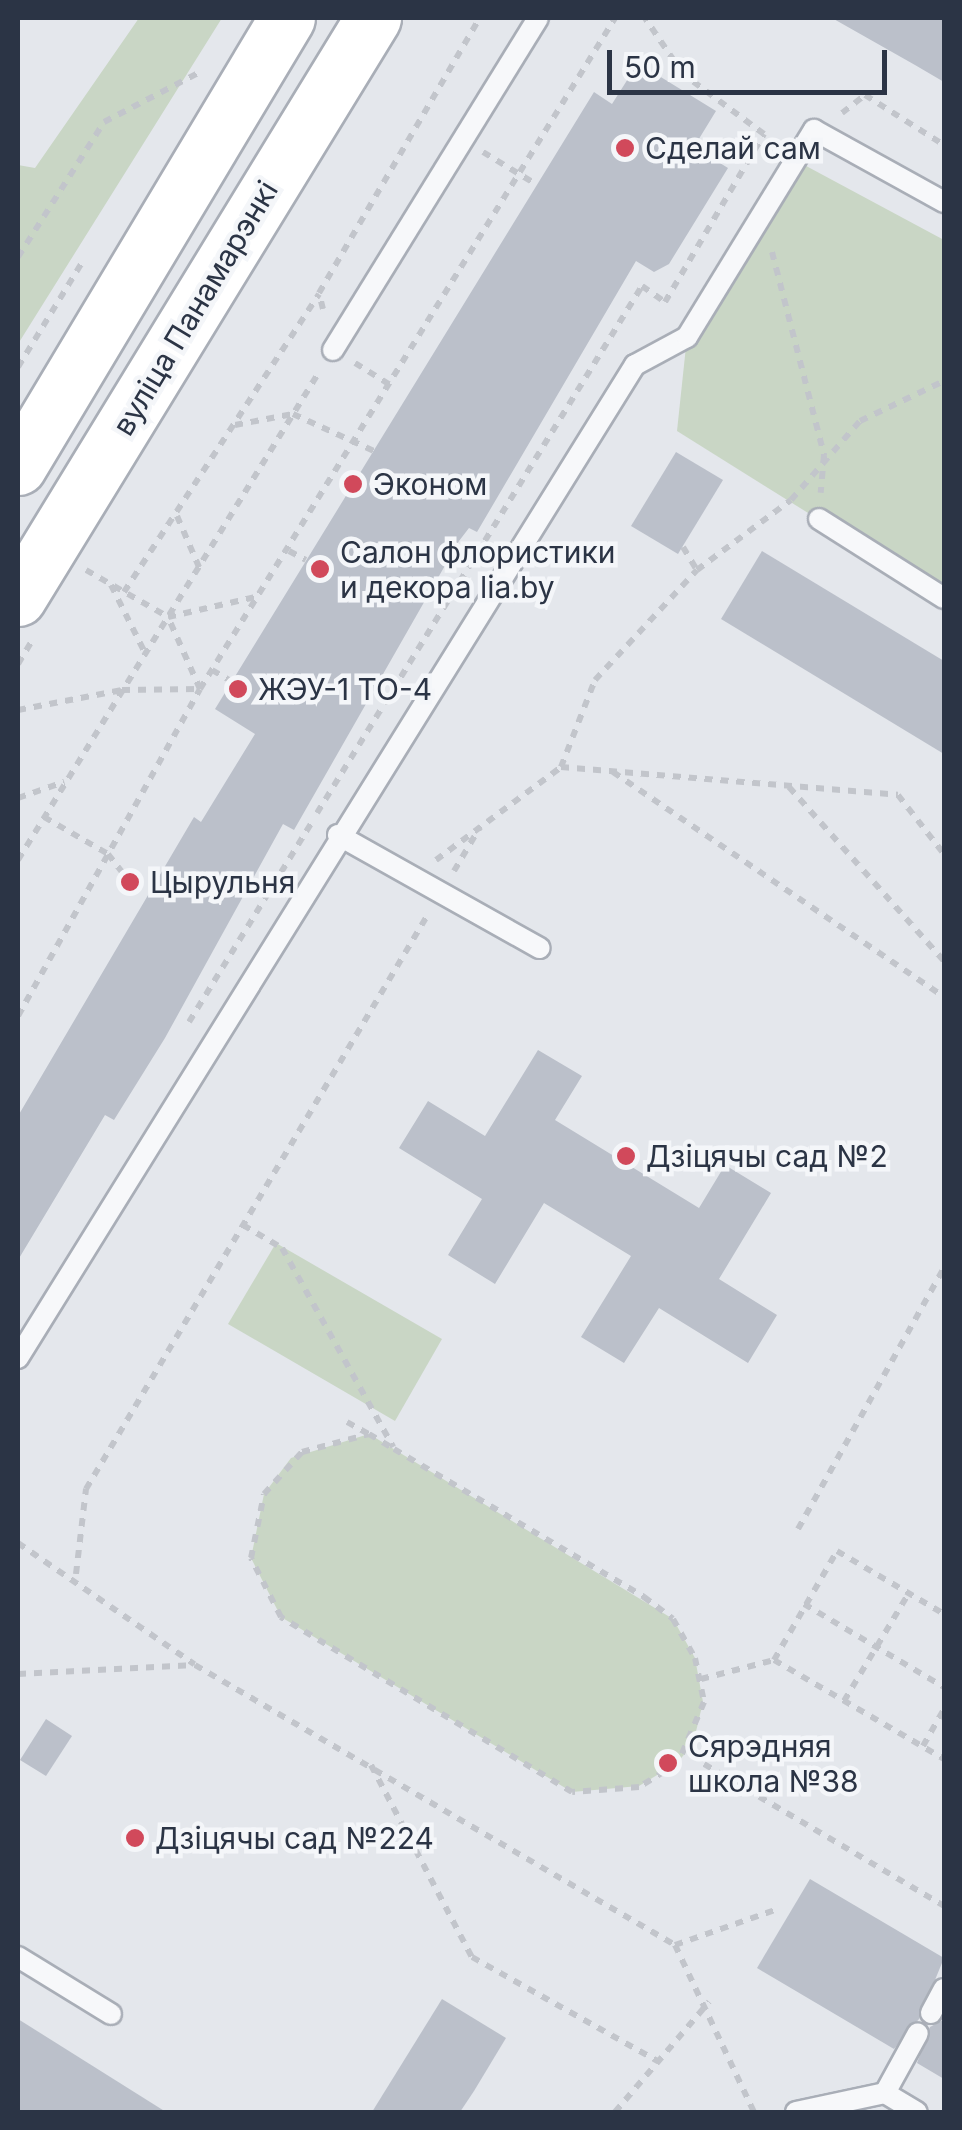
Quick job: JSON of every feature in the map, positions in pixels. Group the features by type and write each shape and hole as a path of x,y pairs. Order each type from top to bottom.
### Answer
{"main road":[{"path":"18,467 287,18"},
{"name":"вуліца Панамарэнкі","path":"18,598 373,18"}],"lane":[{"path":"333,350 538,18"},
{"path":"18,1358 27,1322 635,366 688,337 814,130 944,202"},
{"path":"819,519 944,598"},
{"path":"338,836 539,948"},
{"path":"18,1956 111,2014"},
{"path":"930,2013 944,1989"},
{"path":"885,2094 918,2033"},
{"path":"796,2112 885,2094 917,2112"}],"path":[{"path":"124,592 320,292 480,18"},
{"path":"18,1016 200,689 357,444 516,172 615,18"},
{"path":"184,1029 642,286 665,302 764,134 684,74 645,18"},
{"path":"18,257 104,122 201,72"},
{"path":"465,141 534,183"},
{"path":"746,165 824,455 819,519"},
{"path":"18,860 333,350 320,292"},
{"path":"333,350 392,386"},
{"path":"412,877 561,767 595,680 697,570 791,500 824,455 860,421 944,381"},
{"path":"234,425 293,414 374,450"},
{"path":"176,514 199,567"},
{"path":"683,547 697,570"},
{"path":"289,551 306,560"},
{"path":"78,566 168,617 200,689"},
{"path":"111,584 146,653"},
{"path":"168,617 261,596"},
{"path":"212,670 232,681"},
{"path":"18,710 122,690 200,689"},
{"path":"561,767 898,795 944,854"},
{"path":"612,771 944,997"},
{"path":"18,798 66,782"},
{"path":"788,786 944,961"},
{"path":"44,817 108,854 125,876"},
{"path":"76,1574 86,1489 480,827"},
{"path":"242,1225 282,1248 394,1449"},
{"path":"798,1529 944,1268"},
{"path":"347,1422 369,1434 662,1609 686,1638 701,1679 699,1724 678,1763 639,1787 572,1792 280,1617 251,1558 264,1494 302,1452 369,1434"},
{"path":"18,1542 76,1574 196,1665 675,1944 709,2002 754,2112"},
{"path":"774,1660 836,1551 944,1614"},
{"path":"844,1701 909,1593"},
{"path":"804,1604 944,1688"},
{"path":"701,1679 774,1660 944,1759"},
{"path":"18,1674 196,1665"},
{"path":"923,1746 944,1709"},
{"path":"370,1764 472,1958 658,2062"},
{"path":"704,1764 944,1906"},
{"path":"675,1944 775,1910"},
{"path":"615,2112 709,2002"}],"green space":[{"path":"139,18 222,18 18,344 18,165 35,168"},
{"path":"795,160 944,240 944,598 677,431 687,337"},
{"path":"276,1243 442,1339 395,1421 228,1324"},
{"path":"369,1434 673,1619 695,1658 703,1702 693,1744 677,1763 639,1786 572,1792 281,1617 251,1558 264,1494 291,1458"}],"building":[{"path":"832,18 944,18 944,82 915,65"},
{"path":"638,63 716,111 694,147 728,168 669,264 654,272 636,261 477,532 469,528 459,541 294,830 283,824 165,1038 114,1120 105,1115 18,1260 18,1116 194,817 201,822 255,734 215,709 594,92 612,104"},
{"path":"676,452 723,480 678,554 631,526"},
{"path":"762,551 944,661 944,754 721,619"},
{"path":"538,1050 582,1076 555,1120 699,1208 725,1165 771,1193 719,1279 777,1315 748,1363 659,1308 624,1363 581,1337 631,1256 544,1203 495,1284 448,1255 482,1199 399,1148 428,1101 485,1136"},
{"path":"46,1719 72,1736 46,1776 20,1760"},
{"path":"810,1879 944,1958 919,2019 894,2049 757,1968"},
{"path":"442,1999 506,2038 474,2091 460,2112 372,2112"},
{"path":"18,2019 166,2112 18,2112"},
{"path":"943,2020 944,2079 917,2063 930,2027"}],"place":[{"name":"Сделай сам","path":"625,148"},
{"name":"Эконом","path":"353,484"},
{"name":"Салон флористики и декора lia.by","path":"320,569"},
{"name":"ЖЭУ-1 ТО-4","path":"238,689"},
{"name":"Цырульня","path":"130,882"},
{"name":"Дзіцячы сад №2","path":"626,1156"},
{"name":"Сярэдняя школа №38","path":"668,1763"},
{"name":"Дзіцячы сад №224","path":"135,1838"}]}
